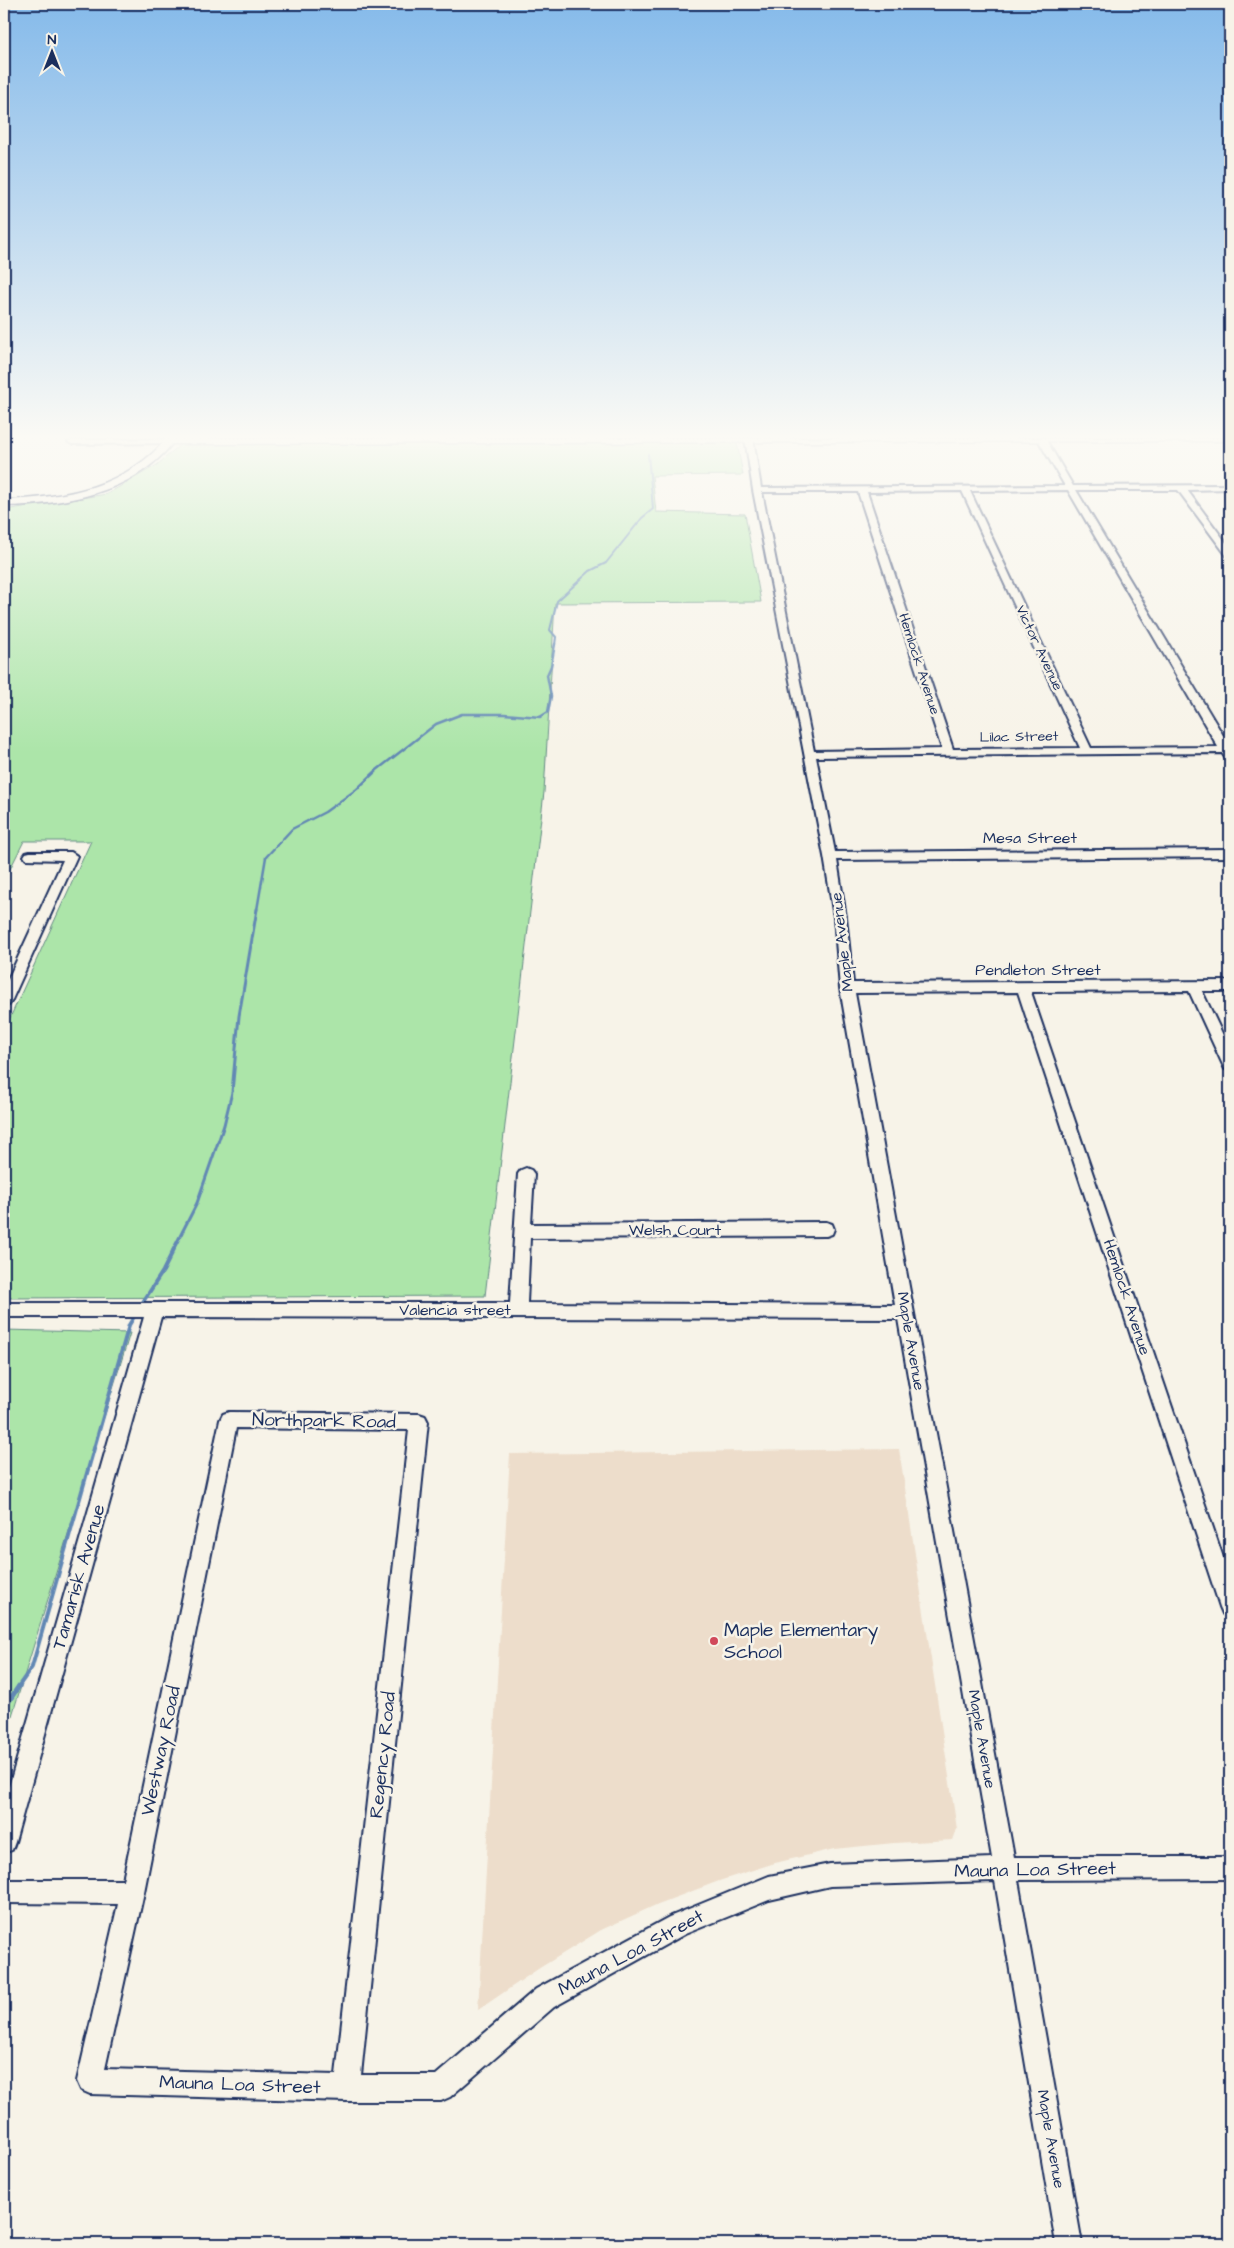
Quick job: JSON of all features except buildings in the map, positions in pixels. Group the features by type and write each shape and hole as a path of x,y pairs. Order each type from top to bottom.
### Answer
{"street":[{"name":"Maple Avenue","path":"767,543 830,856 840,917 847,988 1005,1869 1069,2244"},
{"name":"Hemlock Avenue","path":"879,543 948,753"},
{"name":"Victor Avenue","path":"990,543 1086,752"},
{"path":"1102,543 1229,752"},
{"path":"1222,543 1230,554"},
{"name":"Lilac Street","path":"809,754 1229,752"},
{"name":"Mesa Street","path":"830,856 1230,853"},
{"path":"4,1002 71,856 30,856"},
{"path":"1193,986 1230,1065"},
{"name":"Pendleton Street","path":"847,988 1230,986"},
{"name":"Hemlock Avenue","path":"1023,987 1230,1608"},
{"path":"518,1310 526,1174"},
{"name":"Welsh Court","path":"523,1231 826,1228"},
{"name":"Valencia street","path":"4,1310 906,1312"},
{"name":"Tamarisk Avenue","path":"4,1842 154,1311"},
{"name":"Northpark Road","path":"229,1420 419,1422"},
{"name":"Westway Road","path":"90,2081 132,1892 229,1420"},
{"name":"Regency Road","path":"347,2088 419,1422"},
{"name":"Mauna Loa Street","path":"90,2081 347,2088 441,2088 545,1998 677,1925 769,1888 830,1874 1005,1869 1230,1868"},
{"path":"4,1892 132,1892"}],"shaded area":[{"name":"Maple Elementary School","path":"899,1449 957,1829 953,1840 834,1849 775,1863 719,1881 658,1904 601,1930 538,1969 478,2010 510,1454"}],"green space":[{"path":"4,543 750,543 761,602 555,603 544,792 485,1296 4,1298 4,1031 91,841 24,841 4,881"},
{"path":"4,1330 130,1333 11,1719 4,1719"}],"waterway":[{"path":"555,645 556,637 550,630 557,601 590,571 606,563 622,543"},
{"path":"257,910 266,857 292,829 325,812 357,789 377,770 436,724 462,714 504,714 540,717 548,712 551,696 547,675 551,666 555,644"},
{"path":"173,1250 197,1203 224,1125 232,1092 239,1016 257,909"},
{"path":"141,1305 163,1271 174,1249"},
{"path":"18,1687 32,1667 129,1325 135,1315"},
{"path":"4,1708 19,1686"}],"place":[{"name":"Maple Elementary School","path":"714,1641"}]}
